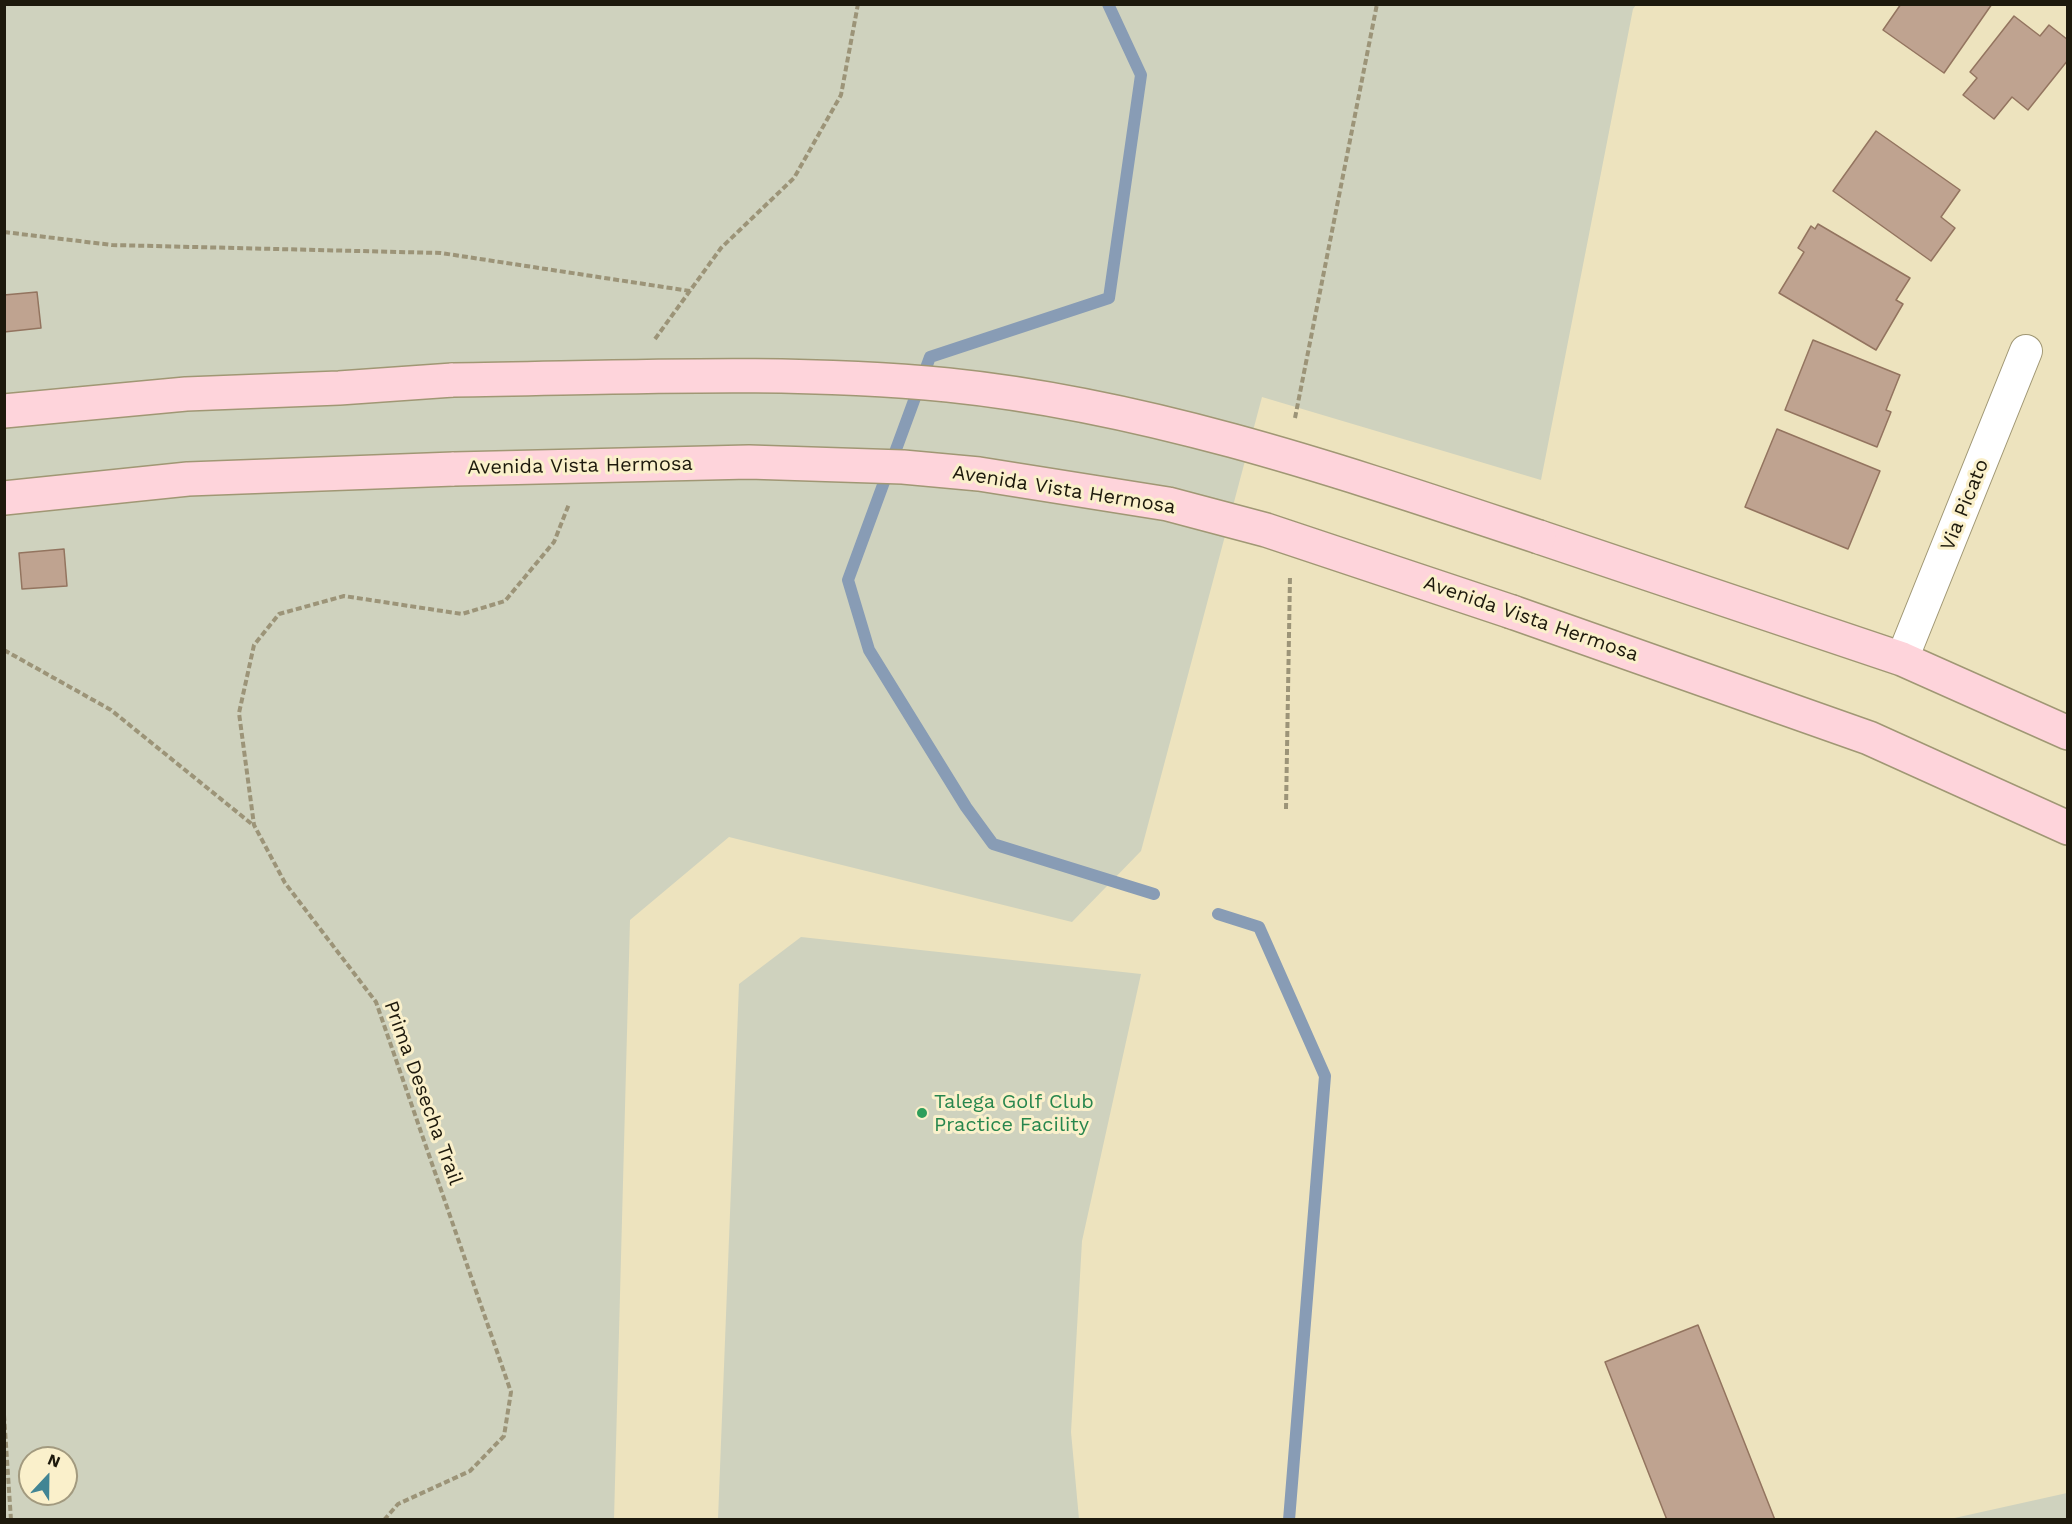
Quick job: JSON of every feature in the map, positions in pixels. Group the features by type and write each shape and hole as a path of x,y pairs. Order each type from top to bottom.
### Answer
{"main road":[{"path":"4,411 186,394 339,388 453,380 783,375 863,378 962,387 1117,412 1223,436 1343,472 1902,659 2067,733"},
{"name":"Avenida Vista Hermosa","path":"4,498 188,479 454,469 749,462 903,468 990,476 1168,504 1266,530 1512,612 1869,738 2067,828"}],"street":[{"name":"Via Picato","path":"1902,659 2026,351"}],"path":[{"path":"649,346 721,248 794,178 841,95 858,4"},
{"path":"1294,421 1377,4"},
{"path":"4,232 112,245 441,253 690,291"},
{"name":"Prima Desecha Trail","path":"384,1520 398,1504 470,1471 477,1464 504,1436 511,1392 376,1002 285,883 254,825 238,713 254,645 279,615 344,596 462,614 504,601 554,542 571,500"},
{"path":"1286,809 1290,574"},
{"path":"4,650 111,710 254,825"},
{"path":"4,1414 11,1520"}],"green space":[{"path":"4,5 1636,5 1633,9 1541,480 1262,397 1141,851 1072,922 729,837 630,920 614,1519 5,1519"},
{"name":"Talega Golf Club Practice Facility","path":"801,937 1141,974 1082,1241 1071,1432 1079,1519 718,1519 739,984"},
{"path":"2067,1493 2067,1519 1950,1519"}],"building":[{"path":"1901,4 1992,4 1944,73 1883,30"},
{"path":"2014,16 2040,36 2049,25 2068,40 2068,60 2028,110 2012,97 1994,119 1963,95 1977,78 1970,72"},
{"path":"1876,131 1960,190 1941,217 1955,228 1931,261 1833,191"},
{"path":"1818,224 1910,278 1896,300 1903,304 1876,350 1779,293 1804,252 1798,248 1811,226 1815,229"},
{"path":"37,292 41,328 4,332 4,295"},
{"path":"1813,340 1900,375 1886,410 1891,412 1877,447 1785,410"},
{"path":"1777,429 1880,471 1848,549 1745,507"},
{"path":"64,549 67,586 22,589 19,553"},
{"path":"1698,1325 1775,1520 1667,1520 1605,1362"}],"waterway":[{"path":"1108,4 1141,75 1109,298 930,357 848,580 869,650 966,807 993,844 1154,894"},
{"path":"1218,914 1259,927 1325,1076 1289,1520"}],"place":[{"name":"Talega Golf Club Practice Facility","path":"922,1113"}]}
